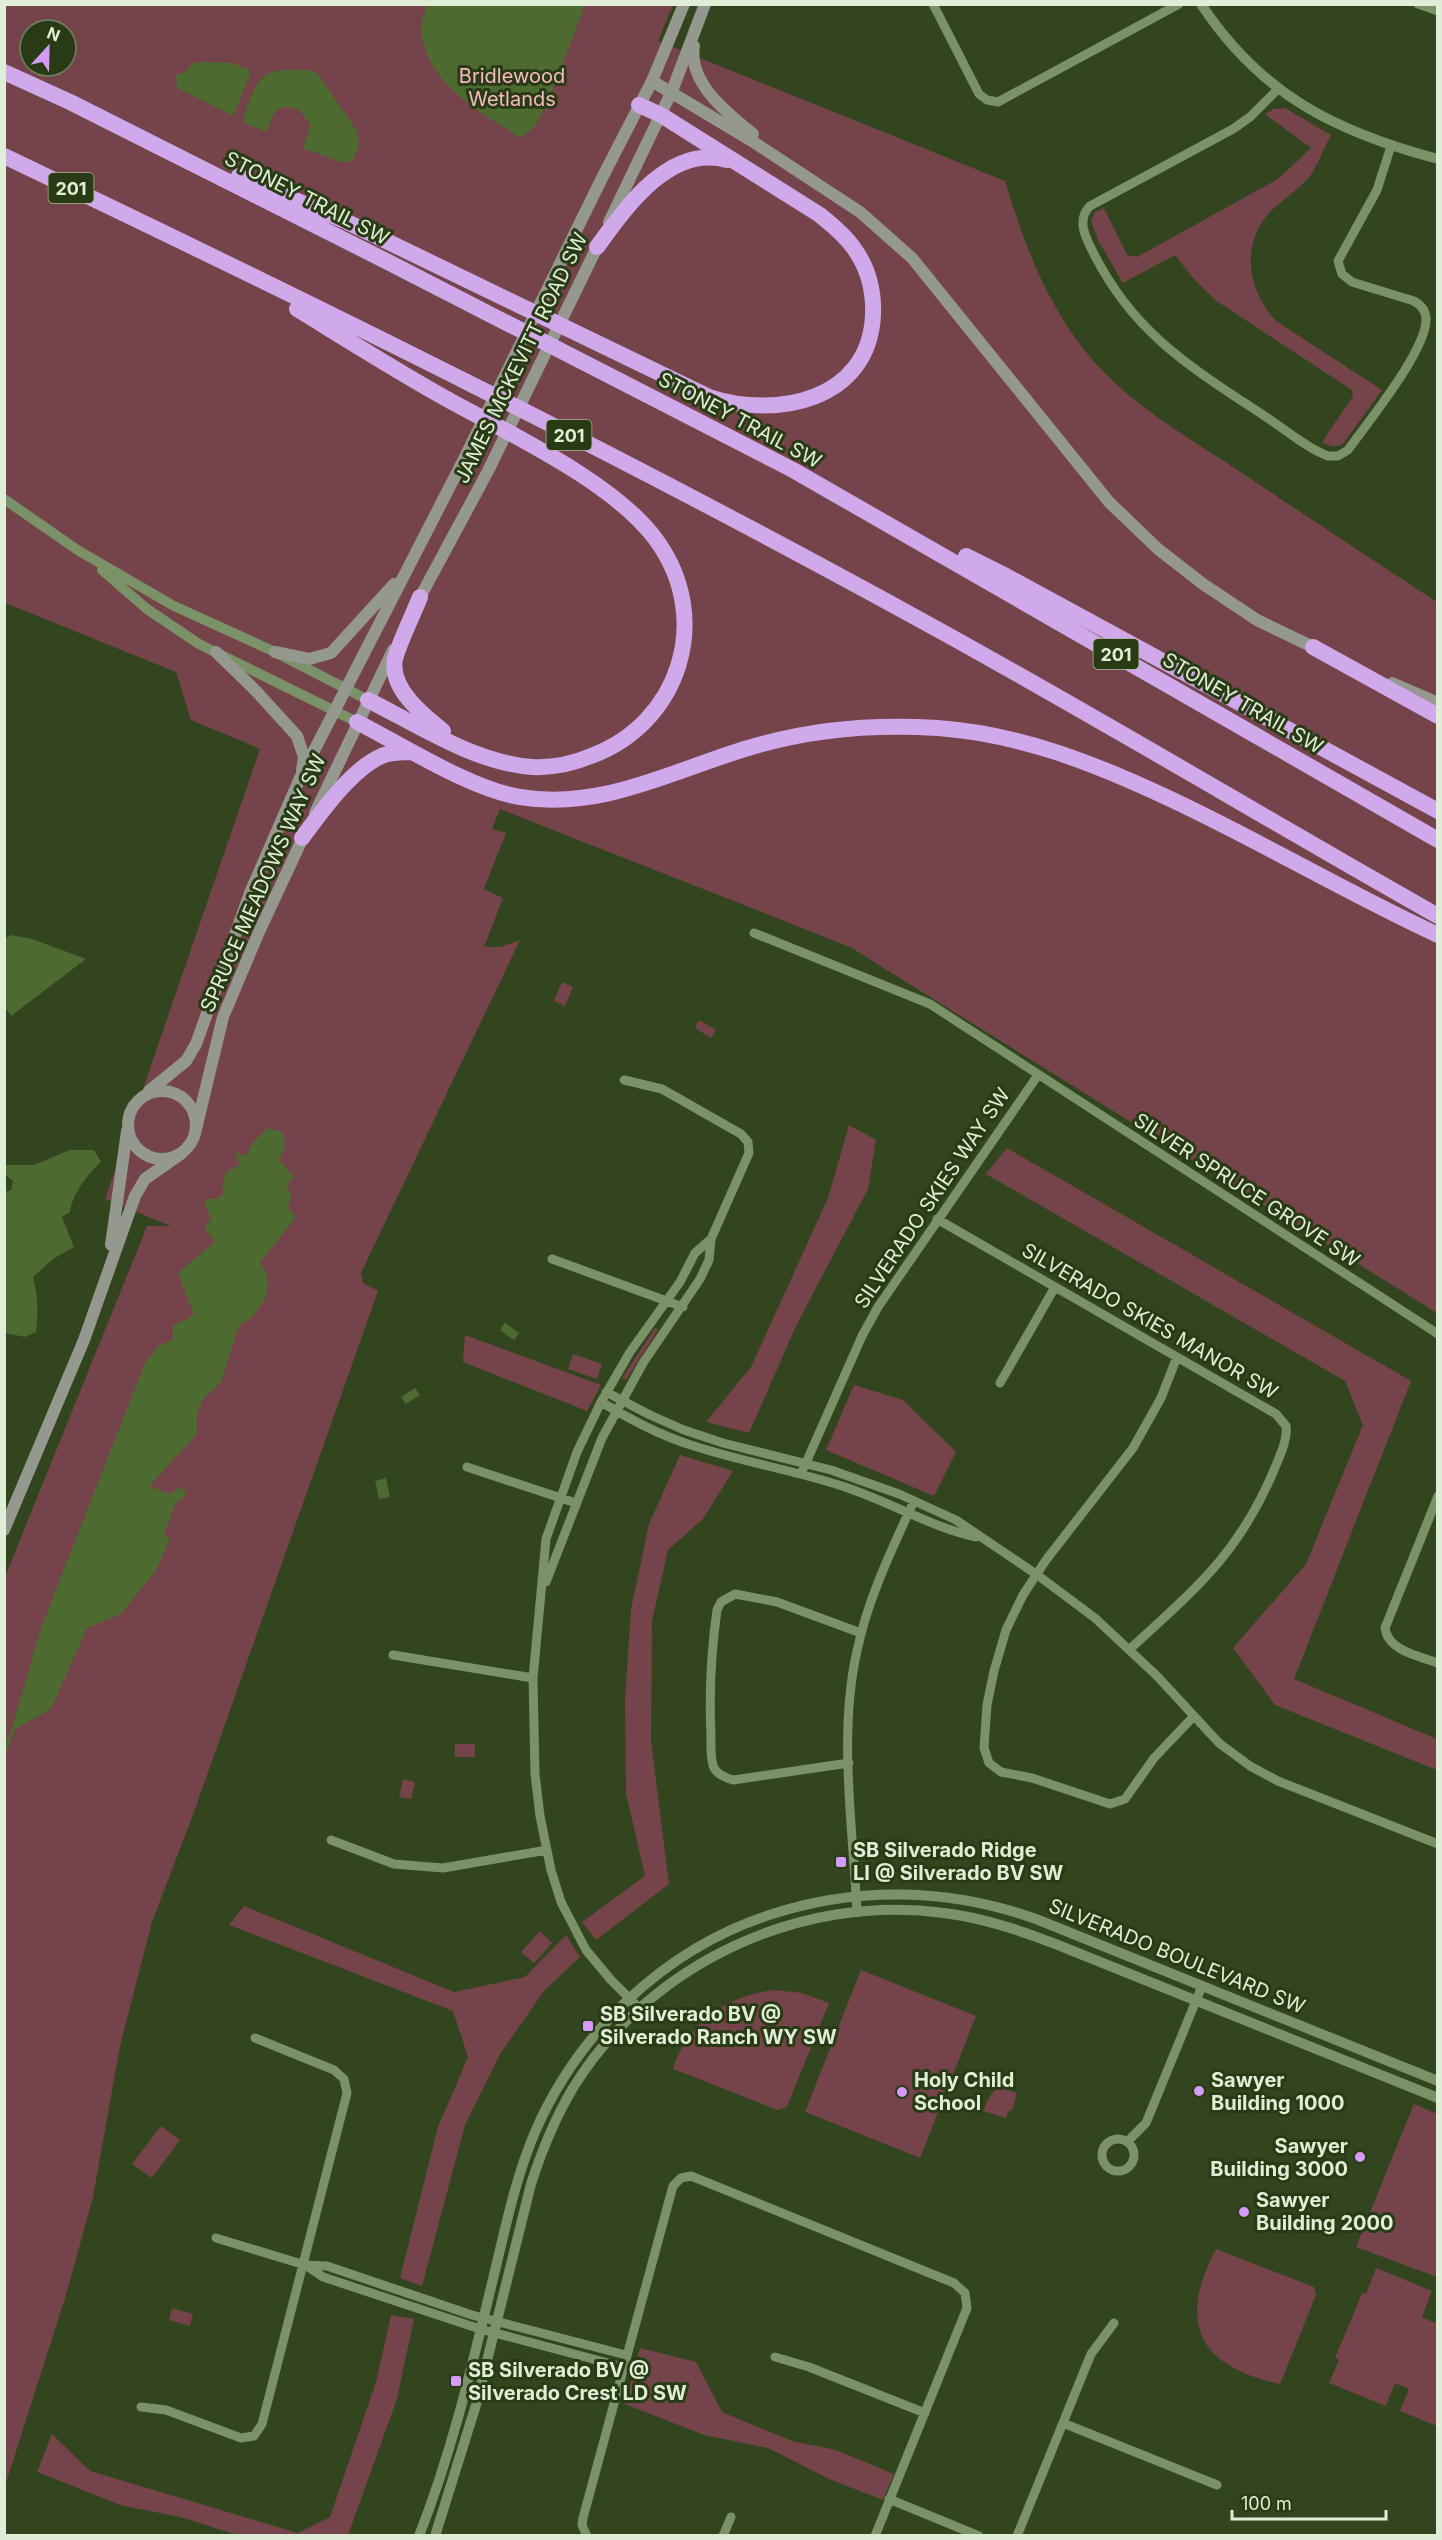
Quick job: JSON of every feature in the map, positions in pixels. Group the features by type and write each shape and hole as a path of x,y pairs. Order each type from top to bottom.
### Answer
{"highway":[{"name":"STONEY TRAIL SW","path":"4,72 70,102 411,274 793,470 1437,840"},
{"path":"70,102 347,222 695,391 739,405 783,406 796,404 834,388 856,365 866,348 873,325 871,286 864,265 853,247 839,231 813,211 661,115 639,105"},
{"name":"201","path":"4,156 196,247 662,483 827,570 938,630 1437,916"},
{"path":"597,247 622,213 662,175 697,158 716,157 735,162"},
{"path":"196,247 387,365 581,476 641,522 668,558 683,597 685,636 682,655 661,701 635,733 598,754 574,763 554,766 509,764 489,759 368,700"},
{"path":"793,470 1006,576 1437,811"},
{"path":"420,597 395,658 395,674 405,693 418,708 465,748"},
{"path":"1312,647 1437,716"},
{"path":"357,722 486,787 517,797 549,800 583,799 617,792 651,783 754,746 826,732 866,728 929,728 1002,737 1077,757 1112,771 1222,823 1437,935"},
{"path":"303,838 326,807 369,764 392,752 413,752"}],"main road":[{"name":"JAMES MCKEVITT ROAD SW","path":"336,711 652,81 684,4"},
{"name":"JAMES MCKEVITT ROAD SW","path":"357,722 420,597 488,471 661,115 705,4"},
{"path":"697,26 693,60 698,76 708,91 737,121 817,176 834,193"},
{"path":"652,81 672,91 834,193 860,212 912,258 1102,493 1158,549 1203,584 1257,620 1437,703"},
{"path":"275,652 309,659 331,653 382,599 410,564"},
{"path":"216,652 297,736 304,757 300,778"},
{"name":"SPRUCE MEADOWS WAY SW","path":"150,1092 186,1060 196,1044 250,893 300,778 336,711"},
{"name":"SPRUCE MEADOWS WAY SW","path":"195,1133 223,1017 258,934 357,722"},
{"path":"4,1530 84,1340 107,1276 135,1196 145,1179 191,1144 196,1121 193,1110 186,1100 176,1094 150,1092 136,1102 128,1122 124,1165 107,1276"},
{"path":"128,1122 133,1143 149,1157 172,1158 182,1152"}],"street":[{"path":"933,4 978,94 992,102 1010,97 1179,4"},
{"path":"1201,4 1241,56 1278,89 1321,117 1358,135 1437,159"},
{"path":"1418,4 1437,11"},
{"path":"1278,89 1250,117 1233,129 1090,206 1082,224 1090,247 1112,287 1141,324 1161,344 1184,363 1328,456 1338,456 1348,450 1406,368 1426,325 1425,312 1414,301 1347,280 1339,268 1341,253 1377,190 1391,146"},
{"path":"4,500 79,551 174,606 275,652 368,700"},
{"path":"79,551 147,609 199,644 357,722"},
{"name":"SILVER SPRUCE GROVE SW","path":"754,933 930,1004 1437,1334"},
{"name":"SILVERADO SKIES WAY SW","path":"801,1474 858,1346 878,1307 1038,1075"},
{"path":"542,1593 602,1438 643,1363 683,1307 708,1260 711,1239 747,1159 749,1149 748,1142 741,1134 668,1092 624,1080"},
{"name":"SILVERADO SKIES MANOR SW","path":"937,1219 1276,1414 1284,1422 1287,1434 1264,1494 1233,1545 1190,1594 1130,1649"},
{"path":"639,2008 600,1968 577,1936 561,1902 547,1850 535,1774 533,1678 546,1539 577,1452 606,1392 630,1352 666,1302 695,1253 711,1239"},
{"path":"552,1259 683,1307"},
{"path":"1000,1383 1055,1287"},
{"path":"1177,1357 1161,1398 1137,1441 1036,1574 1006,1630 994,1671 985,1723 984,1748 989,1763 1001,1772 1032,1778 1103,1803 1119,1803 1128,1795 1154,1758 1194,1716"},
{"path":"606,1392 650,1415 705,1438 807,1463 860,1479 956,1520 1036,1574 1095,1618 1130,1649 1219,1743 1263,1773 1437,1844"},
{"path":"601,1402 646,1427 690,1445 849,1488 949,1531 982,1538"},
{"path":"467,1467 576,1503"},
{"path":"1437,1496 1385,1628 1387,1638 1395,1646 1437,1663"},
{"path":"857,1912 849,1763 849,1698 861,1633 878,1583 914,1501"},
{"path":"849,1763 734,1780 720,1775 713,1766 709,1697 711,1665 717,1610 721,1602 735,1594 785,1605 861,1633"},
{"path":"393,1655 533,1678"},
{"path":"331,1840 394,1864 443,1868 547,1850"},
{"name":"SILVERADO BOULEVARD SW","path":"419,2535 455,2429 517,2181 542,2117 555,2092 585,2048 630,1999 664,1969 728,1931 790,1908 856,1895 917,1894 997,1906 1036,1919 1437,2080"},
{"name":"SILVERADO BOULEVARD SW","path":"435,2535 467,2436 531,2184 550,2133 574,2087 591,2062 639,2008 671,1982 700,1964 756,1936 795,1923 857,1912 922,1910 996,1923 1437,2098"},
{"path":"1127,2142 1146,2123 1202,1986"},
{"name":"SILVERADO BOULEVARD SW","path":"1310,2047 1316,2032"},
{"path":"141,2407 166,2410 241,2438 250,2438 258,2433 262,2424 280,2362 347,2093 340,2074 334,2070 255,2038"},
{"path":"587,2535 582,2525 583,2518 674,2186 681,2178 691,2176 960,2287 967,2298 967,2308 875,2535"},
{"path":"216,2238 304,2265 327,2266 482,2324 623,2367"},
{"path":"1017,2535 1091,2354 1114,2323"},
{"path":"495,2328 626,2355"},
{"path":"775,2357 809,2367 925,2413"},
{"path":"1063,2422 1217,2485"},
{"path":"890,2499 978,2535"},
{"path":"723,2535 731,2517"}],"green space":[{"name":"Bridlewood Wetlands","path":"5,5 673,5 658,41 1005,181 1028,249 1047,292 1072,333 1102,370 1137,402 1176,430 1437,602 1437,1313 850,947 500,809 492,829 506,833 484,889 503,898 484,947 500,947 520,940 361,1273 363,1283 378,1291 194,1812 152,1922 120,2046 93,2197 66,2295 5,2486 5,1577 147,1226 171,1226 105,1199 260,749 191,720 176,672 5,603"},
{"path":"1285,108 1331,135 1310,176 1269,213 1260,226 1251,254 1251,268 1259,296 1276,321 1382,390 1343,444 1337,446 1322,442 1353,396 1352,390 1215,300 1193,278 1175,255 1123,283 1098,240 1091,221 1095,212 1104,208 1127,255 1137,257 1278,179 1311,148 1265,114 1273,109"},
{"path":"562,982 573,987 565,1006 554,1001"},
{"path":"699,1020 716,1030 711,1038 695,1028"},
{"path":"849,1125 876,1140 868,1189 797,1324 749,1433 706,1422 751,1367 828,1198"},
{"path":"1007,1148 1411,1381 1294,1679 1437,1739 1437,1770 1275,1705 1233,1648 1306,1564 1363,1425 1345,1381 986,1174"},
{"path":"655,1328 658,1330 626,1380 622,1378"},
{"path":"465,1335 601,1385 587,1411 463,1362"},
{"path":"573,1354 602,1364 597,1379 568,1369"},
{"path":"854,1385 903,1400 956,1452 934,1496 826,1450"},
{"path":"680,1455 733,1471 703,1519 668,1550 652,1621 651,1741 669,1884 596,1940 582,1922 645,1876 626,1793 625,1700 631,1609 649,1524"},
{"path":"455,1744 475,1744 475,1757 455,1757"},
{"path":"403,1779 415,1782 411,1799 399,1797"},
{"path":"244,1906 454,1992 525,1977 566,1935 580,1957 544,1991 500,2054 465,2125 422,2286 400,2278 438,2127 468,2057 453,2011 229,1925"},
{"path":"540,1931 552,1943 534,1963 521,1952"},
{"path":"861,1970 976,2016 920,2158 805,2112"},
{"path":"775,1990 802,1993 829,2003 787,2107 778,2110 673,2069 688,2038 712,2014 741,1998"},
{"path":"996,2089 1007,2089 1017,2093 1012,2110 1008,2112 1006,2118 983,2111"},
{"path":"1414,2104 1437,2114 1437,2277 1356,2247"},
{"path":"161,2126 180,2140 152,2178 132,2164"},
{"path":"1216,2249 1314,2287 1316,2295 1280,2384 1252,2376 1230,2366 1213,2353 1203,2338 1197,2319 1198,2299 1204,2275"},
{"path":"1376,2268 1432,2291 1422,2317 1435,2323 1437,2318 1437,2426 1400,2411 1409,2389 1395,2383 1386,2406 1329,2383 1339,2360 1335,2358 1362,2293 1366,2294"},
{"path":"172,2308 193,2314 190,2326 169,2320"},
{"path":"391,2315 414,2319 397,2399 348,2535 238,2535 180,2517 120,2505 37,2472 52,2434 90,2471 298,2533 330,2517 376,2382"},
{"path":"640,2348 696,2362 722,2412 792,2441 836,2450 894,2474 883,2500 829,2479 768,2448 704,2435 625,2404"}],"shaded area":[{"path":"427,5 585,5 548,101 536,125 521,138 459,96 434,67 426,51 421,32"},
{"path":"195,62 232,63 250,70 233,116 177,88 176,75 184,73"},
{"path":"281,70 308,70 317,73 357,131 359,146 353,160 341,162 303,148 311,125 299,110 281,108 271,119 266,132 244,123 248,105 257,85 268,74"},
{"path":"11,935 32,939 86,959 11,1016 5,1007 4,939"},
{"path":"267,1128 283,1132 285,1147 279,1160 294,1177 286,1185 292,1196 288,1208 296,1217 260,1263 265,1270 268,1282 265,1298 257,1312 239,1325 221,1382 203,1399 197,1414 197,1434 149,1486 170,1494 180,1487 187,1494 176,1503 164,1534 170,1539 156,1570 121,1614 87,1628 51,1709 15,1729 5,1756 5,1741 10,1735 41,1628 145,1363 158,1346 173,1339 173,1326 194,1315 178,1273 215,1242 204,1227 212,1219 204,1204 206,1199 217,1199 225,1192 222,1186 226,1172 240,1165 234,1152 246,1156 252,1144"},
{"path":"70,1150 94,1150 101,1162 81,1185 70,1212 62,1217 74,1247 53,1259 33,1277 37,1304 36,1332 25,1337 5,1333 5,1192 11,1190 13,1181 5,1175 5,1165 34,1165"},
{"path":"505,1323 519,1333 514,1340 500,1330"},
{"path":"415,1388 420,1395 406,1404 401,1397"},
{"path":"386,1478 390,1497 379,1499 375,1481"}],"place":[{"name":"SB Silverado Ridge LI @ Silverado BV SW","path":"841,1862"},
{"name":"SB Silverado BV @ Silverado Ranch WY SW","path":"588,2026"},
{"name":"Sawyer Building 1000","path":"1199,2091"},
{"name":"Holy Child School","path":"902,2092"},
{"name":"Sawyer Building 3000","path":"1360,2157"},
{"name":"Sawyer Building 2000","path":"1244,2212"},
{"name":"SB Silverado BV @ Silverado Crest LD SW","path":"456,2381"}]}
